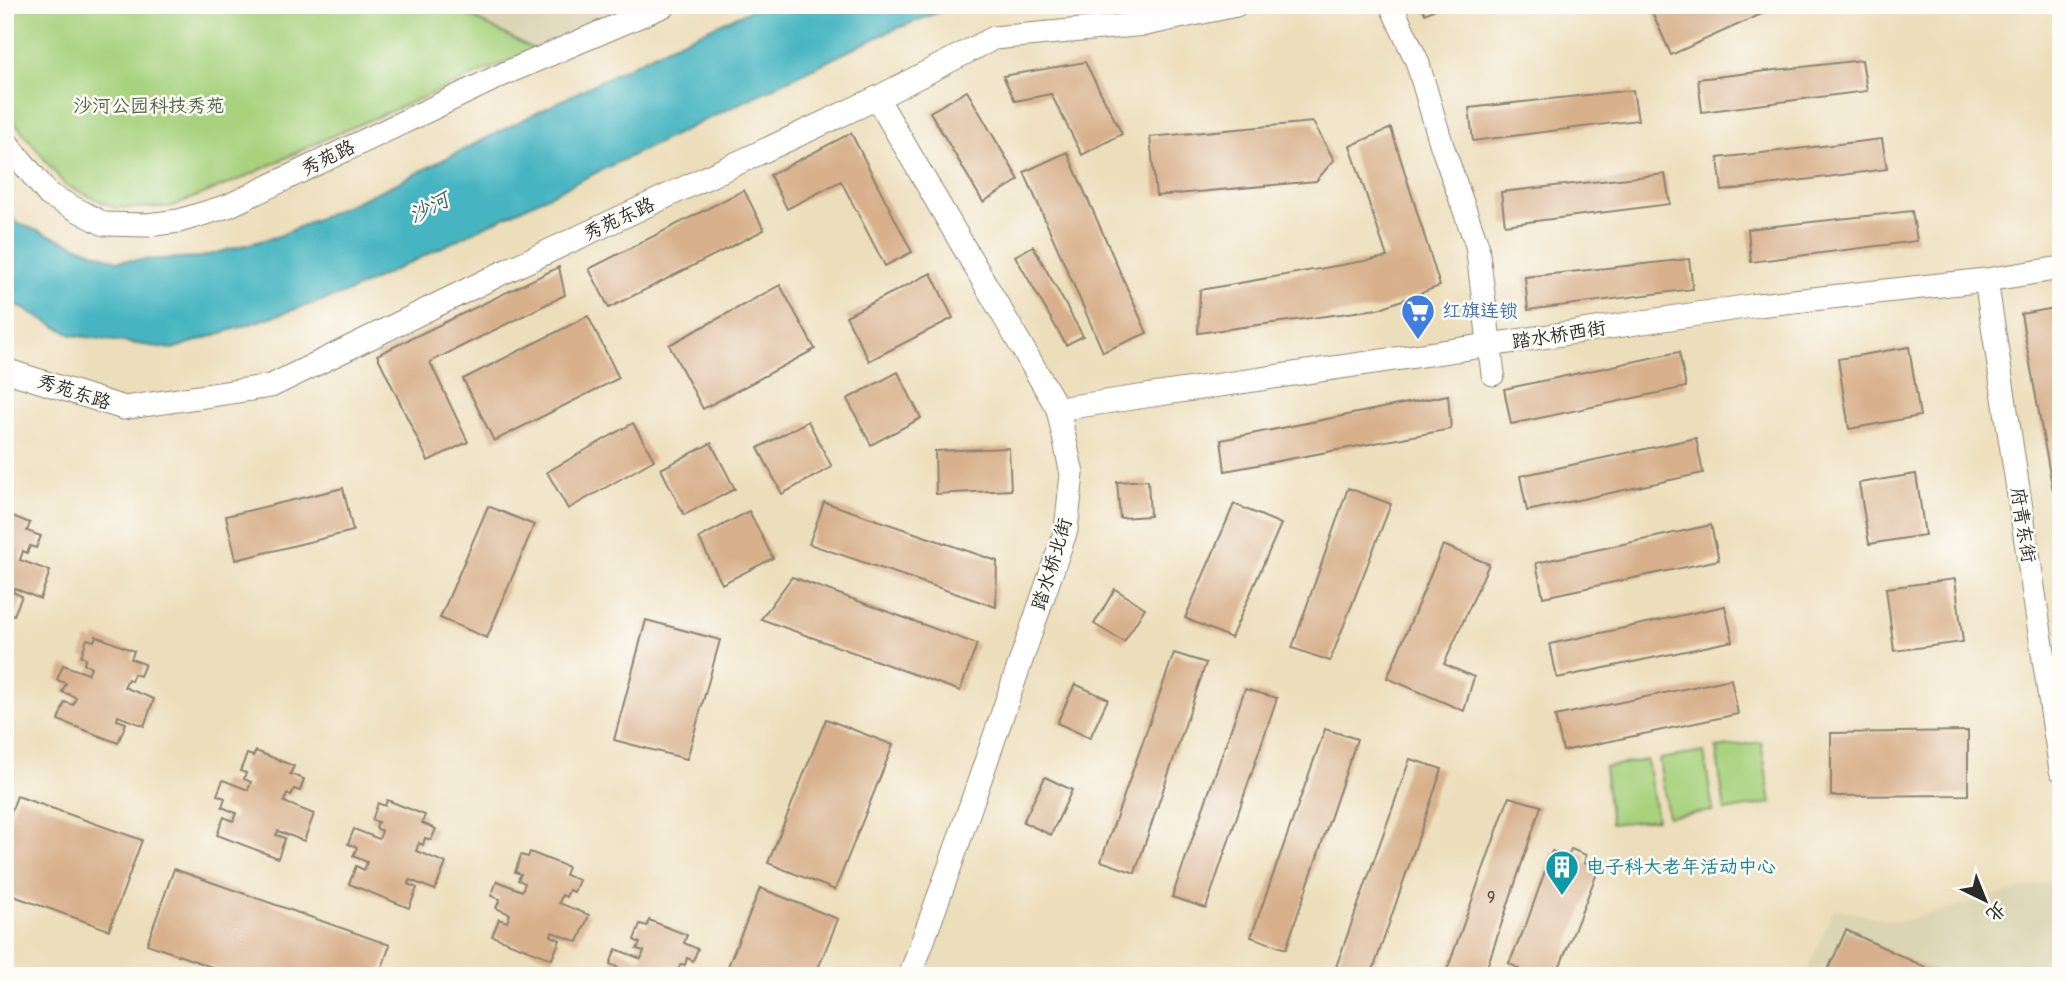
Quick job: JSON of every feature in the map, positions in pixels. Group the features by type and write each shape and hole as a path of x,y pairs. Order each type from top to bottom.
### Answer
{"street":[{"name":"秀苑路","path":"5,141 49,195 104,224 147,225 180,221 228,206 506,73 665,5"},
{"name":"秀苑东路","path":"5,368 124,408 271,386 515,267 877,98 994,38 1146,24 1236,5"},
{"path":"1391,5 1417,61 1442,146 1477,245 1493,374"},
{"name":"踏水桥北街","path":"877,98 1058,409 1072,474 1066,530 909,976"},
{"name":"踏水桥西街","path":"1058,409 1758,304 1986,280 2061,268"},
{"name":"府青东街","path":"1986,280 2061,770"}],"shaded area":[{"path":"450,5 641,5 535,50"},
{"path":"2060,878 2061,976 1805,976 1834,908 1898,922"}],"green space":[{"name":"沙河公园科技秀苑","path":"5,5 450,5 535,50 327,138 243,178 170,207 115,208 65,185 5,110"},
{"path":"1761,742 1771,803 1725,811 1716,748"},
{"path":"1704,752 1713,811 1668,817 1659,759"},
{"path":"1647,760 1657,819 1611,824 1604,767"}],"water":[{"name":"沙河","path":"762,5 957,5 888,32 349,292 172,349 72,335 5,299 5,208 17,223 117,261 201,257 279,236 397,183 668,47"}],"building":[{"path":"1421,5 1443,5 1425,14"},
{"path":"1649,5 1762,5 1766,12 1671,55"},
{"path":"1862,60 1867,91 1702,112 1698,79"},
{"path":"1085,62 1122,134 1082,155 1051,94 1015,101 1003,76"},
{"path":"1633,90 1638,120 1473,141 1469,108"},
{"path":"967,91 1019,180 983,202 930,112"},
{"path":"1313,122 1334,160 1316,181 1156,196 1150,137"},
{"path":"1391,128 1440,286 1378,309 1198,333 1200,290 1387,257 1350,146"},
{"path":"851,133 912,252 885,266 841,181 787,209 770,175"},
{"path":"1882,139 1887,169 1722,191 1718,158"},
{"path":"1067,152 1147,333 1103,352 1024,172"},
{"path":"1665,174 1670,204 1505,225 1501,192"},
{"path":"744,190 764,230 609,308 589,269"},
{"path":"1912,211 1917,241 1751,262 1748,229"},
{"path":"1033,246 1083,336 1066,345 1015,256"},
{"path":"1689,259 1693,289 1528,310 1525,277"},
{"path":"559,267 565,295 430,362 468,442 428,461 377,355"},
{"path":"931,273 953,318 869,361 846,316"},
{"path":"780,285 815,349 703,409 669,345"},
{"path":"2061,307 2061,490 2053,491 2021,314"},
{"path":"588,316 619,378 494,441 463,379"},
{"path":"1909,347 1920,416 1849,429 1838,359"},
{"path":"1679,352 1686,387 1511,424 1504,389"},
{"path":"898,372 921,418 871,445 847,399"},
{"path":"1448,395 1451,429 1225,471 1221,440"},
{"path":"808,421 832,467 782,494 758,448"},
{"path":"633,423 654,460 568,509 547,472"},
{"path":"1696,438 1703,473 1527,511 1520,476"},
{"path":"711,443 735,489 684,515 661,469"},
{"path":"1009,448 1011,490 936,494 935,451"},
{"path":"1916,474 1925,535 1869,544 1859,483"},
{"path":"1148,480 1150,516 1120,518 1117,482"},
{"path":"343,488 353,531 236,560 226,516"},
{"path":"1348,488 1391,504 1330,661 1292,648"},
{"path":"824,502 997,561 996,607 809,544"},
{"path":"1234,504 1281,524 1231,638 1185,618"},
{"path":"488,506 534,525 487,638 440,618"},
{"path":"749,511 773,558 722,584 699,538"},
{"path":"5,513 30,523 27,531 41,536 36,548 30,546 27,553 23,551 20,560 50,571 40,599 14,588 13,592 22,596 14,615 5,612"},
{"path":"1711,525 1719,560 1543,597 1536,563"},
{"path":"1443,545 1489,564 1444,664 1474,677 1464,711 1387,678"},
{"path":"792,577 977,644 960,691 761,619"},
{"path":"1955,579 1963,642 1894,651 1886,588"},
{"path":"1115,589 1145,608 1124,642 1094,624"},
{"path":"1725,606 1733,641 1557,678 1550,644"},
{"path":"646,620 720,640 687,759 614,740"},
{"path":"96,636 134,651 131,659 145,664 140,676 134,674 124,687 154,699 144,726 118,716 117,720 126,723 118,743 58,720 65,702 73,705 76,697 62,692 66,683 57,680 63,665 88,674 91,667 84,664 86,658 81,656 87,639 94,641"},
{"path":"1174,653 1206,663 1135,873 1101,861"},
{"path":"1731,679 1738,714 1563,751 1555,716"},
{"path":"1075,684 1108,699 1090,738 1057,723"},
{"path":"1245,689 1277,698 1206,908 1172,897"},
{"path":"826,719 893,745 835,890 768,863"},
{"path":"1325,729 1357,739 1286,949 1251,937"},
{"path":"1968,731 1968,795 1831,796 1831,733"},
{"path":"256,751 294,766 290,774 304,779 300,791 294,789 291,796 287,794 284,802 314,814 304,841 278,831 276,835 285,838 278,858 217,835 224,817 233,821 236,813 222,807 225,798 217,795 223,780 248,790 251,782 244,779 246,773 240,771 247,754 253,756"},
{"path":"1410,759 1442,769 1371,976 1360,976 1336,967"},
{"path":"1045,777 1072,790 1051,835 1023,822"},
{"path":"17,796 142,840 109,930 5,893 5,828"},
{"path":"1509,797 1541,806 1484,976 1445,976"},
{"path":"387,800 425,815 422,823 436,829 431,840 425,838 423,845 419,843 416,851 446,863 435,890 410,880 408,884 417,888 409,908 349,884 356,866 364,870 367,862 353,856 357,847 348,844 354,829 379,839 382,831 376,828 378,822 372,820 378,803 385,806"},
{"name":"电子科大老年活动中心","path":"1571,849 1586,855 1584,863 1599,868 1556,976 1517,976 1519,969 1509,963 1526,925 1552,851 1568,857"},
{"path":"530,852 568,867 565,875 579,880 574,892 569,890 566,897 562,895 559,903 589,915 578,942 552,932 551,936 560,940 552,959 492,936 499,919 507,922 510,914 496,908 500,899 491,896 497,881 522,891 525,883 518,880 521,874 515,872 521,855 528,857"},
{"path":"174,869 390,945 379,976 237,976 147,944"},
{"path":"760,888 838,919 815,976 724,976"},
{"path":"649,920 687,935 684,943 698,949 693,961 687,958 685,965 681,964 677,972 687,976 616,976 619,968 610,964 616,949 641,959 644,951 637,949 640,943 634,940 640,924 647,926"},
{"path":"1846,930 1944,976 1825,976"}],"place":[{"name":"红旗连锁","path":"1418,341"},
{"name":"电子科大老年活动中心","path":"1562,897"}]}
